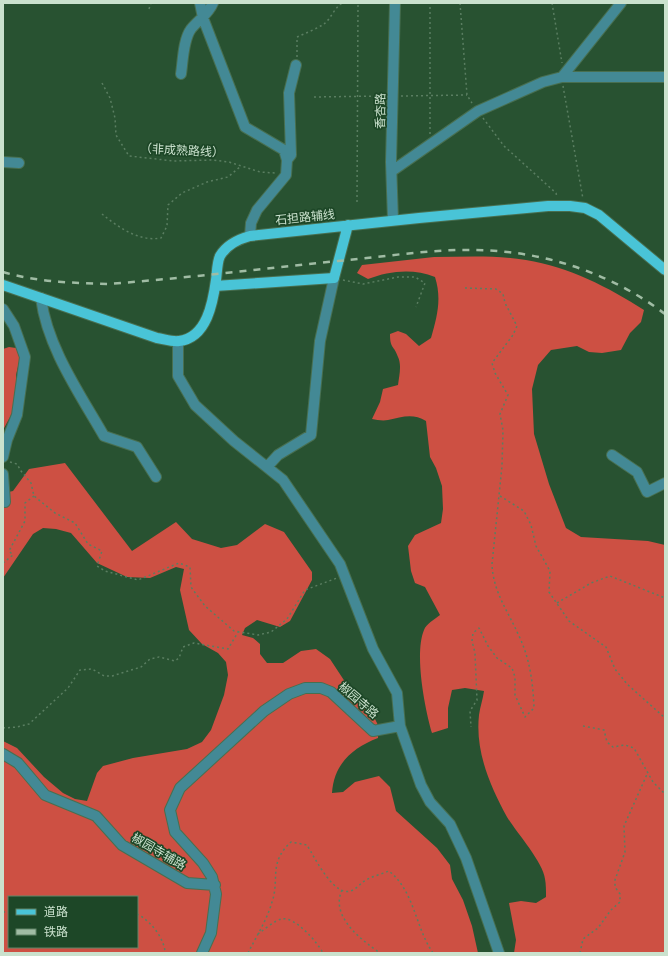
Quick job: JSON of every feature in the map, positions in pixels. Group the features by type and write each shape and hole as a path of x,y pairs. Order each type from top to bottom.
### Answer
{"main road":[{"name":"石担路辅线","path":"178,341 192,337 203,324 213,303 219,257 228,247 239,239 250,236 393,220 548,206 585,208 599,215 615,227 665,270"},
{"path":"215,286 334,278 348,225"},
{"path":"3,286 157,338 178,341"}],"street":[{"path":"200,3 203,18 245,127 284,150 288,160"},
{"path":"181,74 186,42 190,30 210,12 213,3"},
{"name":"香杏路","path":"393,220 392,171 395,3"},
{"path":"562,77 621,3"},
{"path":"250,236 251,223 257,210 286,175 288,160 291,155 289,93 296,65"},
{"path":"392,171 478,111 543,82 562,77 665,77"},
{"path":"3,162 19,163"},
{"path":"267,467 278,455 311,435 320,341 334,278"},
{"path":"41,298 42,311 52,342 104,436 137,447 156,478"},
{"path":"3,309 14,326 22,344 25,357 17,415 7,440 3,457"},
{"name":"椒园寺路","path":"178,341 178,376 196,405 234,441 283,480 340,564 373,649 397,693 400,726 373,731 331,692 321,688 305,688 289,694 264,711 180,788 170,810 175,832 204,863 215,885 216,894 211,933 202,953"},
{"path":"612,455 637,472 647,492 665,483"},
{"path":"3,474 5,502"},
{"path":"400,726 421,785 430,802 450,824 466,858 499,953"},
{"name":"椒园寺辅路","path":"3,754 18,763 45,795 96,816 122,845 187,883 215,885"}],"path":[{"path":"149,9 151,3"},
{"path":"296,65 297,37 323,24 331,17 340,4 343,3"},
{"path":"357,202 358,3"},
{"path":"430,3 429,132 434,141"},
{"path":"552,3 562,58 562,77 585,208"},
{"name":"（非成熟路线）","path":"102,83 110,98 115,118 116,135 129,156 174,161 212,160 241,166 260,172 286,175"},
{"name":"（非成熟路线）","path":"102,214 116,226 137,236 153,239 161,238 167,226 168,206 182,193 207,182 228,177 241,166"},
{"path":"334,278 363,284 398,277 415,276 425,283 416,307"},
{"path":"465,288 496,289 504,294 505,303 517,326 513,335 492,363 508,395 500,414 503,430 503,448 500,496 492,564 493,578 501,601 520,636 530,664 534,708 525,717 515,695 515,677 512,668 498,658 488,646 479,628 474,633 472,641 475,653 477,700 470,711 471,727"},
{"path":"3,460 17,464 21,472 31,483 34,496 55,513 75,523 88,544 102,551 97,566 105,571 138,580 179,563 190,566 191,587 195,594 205,606 234,630 258,635 271,632 287,619 305,590 345,576"},
{"path":"3,563 13,555 9,551 25,522 25,503 34,496"},
{"path":"500,496 524,511 531,525 536,546 550,571 549,592 569,621 606,647 615,669 627,684 665,718"},
{"path":"557,603 591,583 610,576 665,598"},
{"path":"3,728 29,724 68,688 80,670 92,669 104,676 112,676 141,667 150,659 159,657 175,661 179,658 183,647 194,643 228,648 238,631"},
{"path":"582,726 604,730 607,742 613,748 625,746 634,748 653,782 665,794"},
{"path":"580,953 583,939 598,928 611,910 620,902 620,894 615,886 615,880 625,852 624,826 648,772"},
{"path":"248,953 273,901 277,863 283,849 291,842 308,845 329,879 337,888 346,892 353,890 366,880 389,872 396,877 410,898 425,942 433,953"},
{"path":"342,890 338,900 340,912 353,931 380,953"},
{"path":"138,915 151,925 165,944 165,953"},
{"path":"258,934 282,919 287,919 298,924 310,936 323,953"}],"shaded area":[{"path":"434,257 503,257 542,263 588,279 616,293 644,310 641,322 630,333 621,350 602,353 589,352 577,346 551,350 538,365 532,389 534,434 549,484 566,528 581,537 648,541 665,545 665,953 514,953 516,940 509,903 521,901 536,903 546,897 546,883 543,872 529,847 507,817 485,768 479,742 478,728 484,691 465,688 452,690 448,708 448,728 432,733 426,710 420,667 420,653 421,640 425,628 440,615 425,587 415,583 411,571 408,546 415,535 441,523 443,509 442,486 436,468 430,457 426,421 412,416 386,420 372,419 380,402 383,389 398,385 400,364 397,353 391,345 390,334 398,331 406,334 419,346 431,338 438,308 437,285 435,277 418,272 393,272 368,279 357,273 362,265"},
{"path":"9,347 16,348 21,354 16,375 16,406 3,430 3,349"},
{"path":"65,463 132,551 176,522 192,539 221,548 237,545 265,524 284,532 312,572 312,580 290,621 280,627 257,620 245,628 242,635 253,638 260,644 260,654 267,663 283,663 301,651 316,649 330,659 357,700 373,715 378,725 378,738 360,747 346,758 336,774 332,793 343,792 355,782 379,776 390,787 396,811 437,848 450,865 452,879 463,900 472,926 478,953 3,953 3,741 17,748 44,777 63,793 75,799 87,801 97,773 103,766 133,758 187,749 202,742 211,730 224,695 228,675 226,662 218,653 202,644 189,630 180,590 184,569 176,567 150,578 127,577 97,563 71,533 56,529 43,528 33,534 3,578 3,491 4,493 13,491 29,469"}],"railway":[{"path":"3,272 42,280 109,284 424,252 459,250 501,251 551,260 576,267 622,287 665,314"}]}
